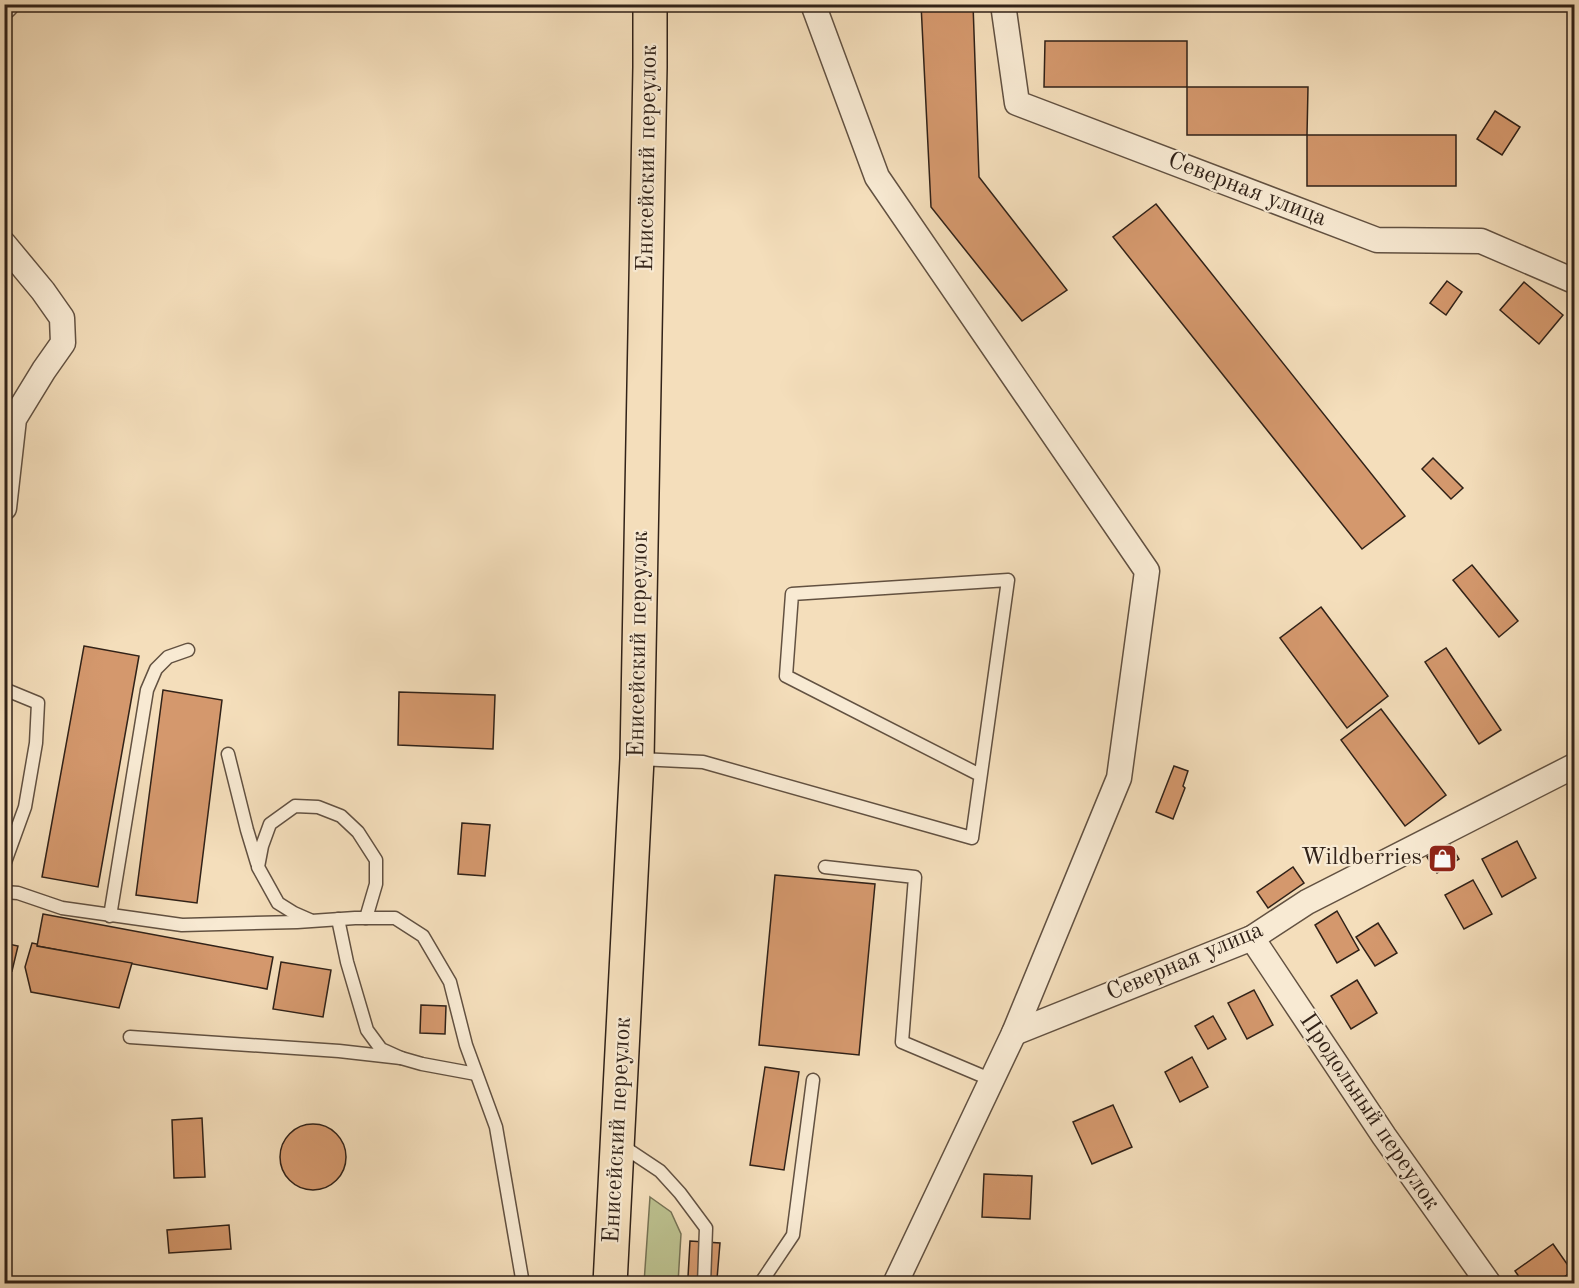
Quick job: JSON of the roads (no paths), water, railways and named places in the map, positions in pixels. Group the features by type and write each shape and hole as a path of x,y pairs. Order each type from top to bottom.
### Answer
{"main road":[{"name":"Енисейский переулок","path":"610,1284 638,759 650,4"}],"street":[{"path":"813,4 877,177 1147,571 1119,778 1014,1033 895,1284"},
{"name":"Северная улица","path":"1003,4 1017,103 1377,240 1482,241 1575,281"},
{"path":"4,244 62,318 63,343 14,419 4,508"},
{"name":"Северная улица","path":"1014,1033 1252,938 1307,902 1575,766"},
{"name":"Продольный переулок","path":"1252,938 1384,1136 1489,1284"}],"lane":[{"path":"177,4 182,4"},
{"path":"638,759 703,762 972,837 1008,580 792,594 786,676 980,775"},
{"path":"110,916 147,690 156,669 168,657 188,650"},
{"path":"4,689 38,703 36,743 25,807 4,865"},
{"path":"228,754 258,867 278,903 312,921"},
{"path":"258,867 270,824 295,806 318,807 341,816 358,832 375,860 376,884 366,918"},
{"path":"825,867 915,877 902,1042 992,1080"},
{"path":"4,892 18,892 62,908 182,926 395,918 423,936 450,982 466,1045 496,1127 523,1284"},
{"path":"339,919 347,962 367,1030 381,1049 422,1064 476,1074"},
{"path":"129,1037 401,1058"},
{"path":"760,1284 793,1235 813,1080"},
{"path":"618,1142 660,1171 706,1228 704,1284"}],"place":[{"name":"Wildberries","path":"1443,858"}]}
